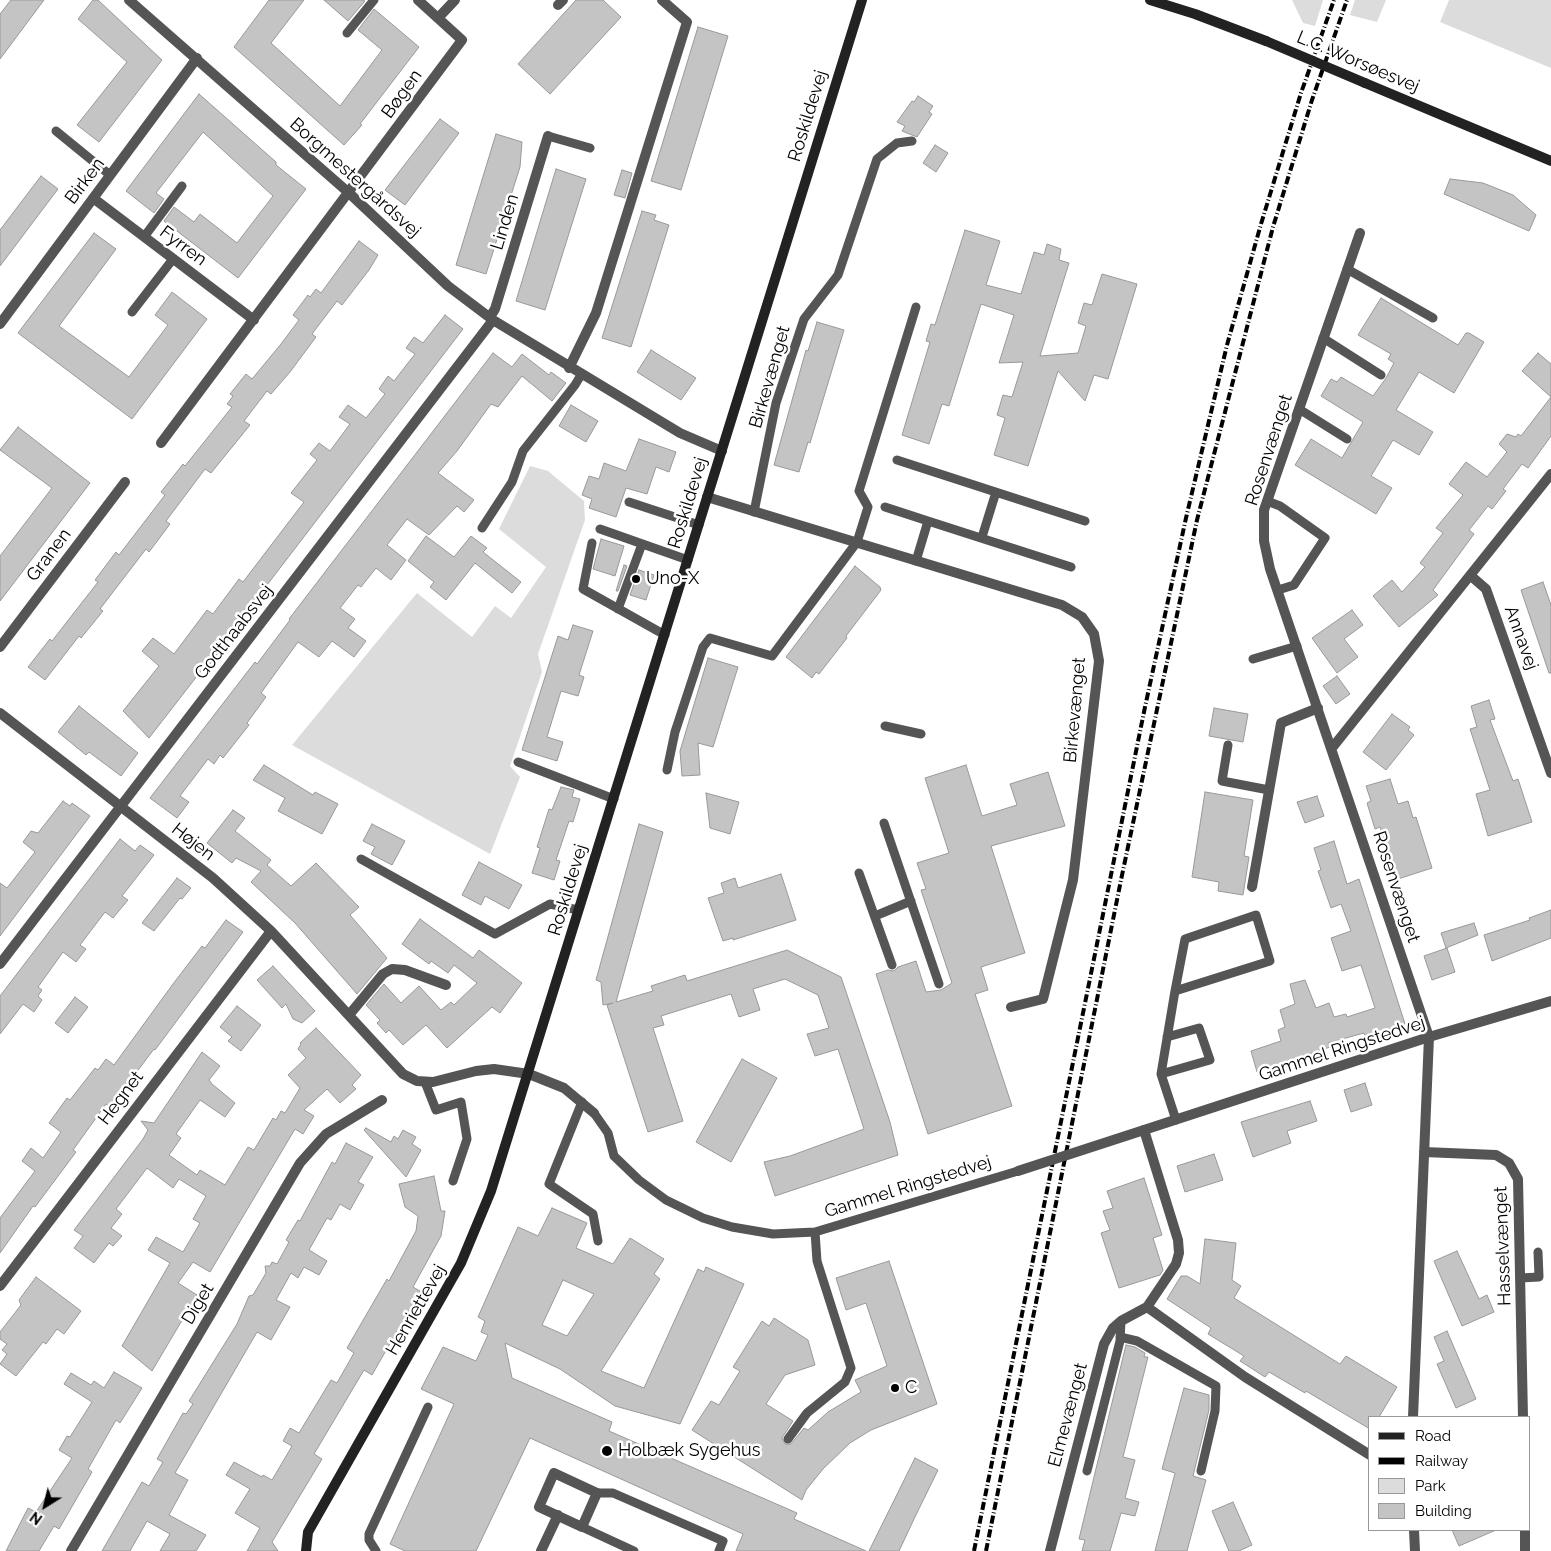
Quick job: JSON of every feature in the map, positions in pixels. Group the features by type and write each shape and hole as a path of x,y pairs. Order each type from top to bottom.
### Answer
{"street":[{"name":"Borgmestergårdsvej","path":"129,0 349,193 448,286 492,319 569,368 680,433 722,451"},
{"name":"Bøgen","path":"349,193 462,40 418,0"},
{"path":"438,18 455,0"},
{"path":"569,368 596,314 687,22 662,0"},
{"name":"Roskildevej","path":"529,1074 578,910 862,0"},
{"name":"L.C. Worsøesvej","path":"1150,0 1195,14 1266,41 1551,161"},
{"name":"Birken","path":"0,324 197,58"},
{"name":"Linden","path":"492,319 548,136"},
{"path":"161,443 349,193"},
{"name":"Fyrren","path":"93,198 254,320"},
{"name":"Rosenvænget","path":"1360,233 1267,500 1264,510 1264,542 1278,590 1428,1038"},
{"name":"Godthaabsvej","path":"0,964 492,319"},
{"path":"1332,748 1472,576 1551,474"},
{"name":"Granen","path":"0,647 125,482"},
{"name":"Birkevænget","path":"707,497 1062,605 1082,618 1094,634 1099,661 1073,880 1043,999 1011,1007"},
{"name":"Annavej","path":"1472,576 1486,589 1548,750 1551,773"},
{"path":"1252,886 1281,723 1318,708"},
{"name":"Højen","path":"0,713 213,878 271,931 399,1071 412,1079 425,1082"},
{"name":"Hegnet","path":"0,1286 271,931"},
{"path":"349,1015 382,974 392,969 405,970 446,985"},
{"name":"Gammel Ringstedvej","path":"1018,1172 1428,1038 1551,1000"},
{"path":"1414,1416 1428,1038"},
{"path":"425,1082 433,1082 476,1070 494,1069 529,1074 564,1088 594,1113"},
{"name":"Henriettevej","path":"306,1551 308,1532 466,1253 491,1191 529,1074"},
{"name":"Diget","path":"71,1551 300,1163 326,1134 382,1100"},
{"path":"1144,1130 1178,1240 1176,1264 1147,1307 1245,1377 1368,1454"},
{"name":"Hasselvænget","path":"1424,1152 1496,1155 1509,1163 1518,1178 1523,1416"},
{"name":"Elmevænget","path":"1050,1551 1104,1344 1113,1328 1121,1321 1147,1307"},
{"path":"554,1473 597,1493 582,1527 539,1507 554,1473"},
{"path":"541,1551 558,1516"},
{"path":"1414,1531 1415,1551"},
{"path":"1524,1531 1525,1551"}],"lane":[{"path":"347,33 374,0"},
{"path":"56,131 110,175"},
{"path":"548,136 590,148"},
{"name":"Birkevænget","path":"754,512 776,403 804,319 838,275 877,159 898,142 912,141"},
{"path":"144,237 182,186"},
{"path":"132,312 173,259"},
{"path":"1347,269 1433,318"},
{"path":"667,770 675,732 703,648 710,638 772,656 857,542 868,507 859,491 916,308"},
{"path":"1323,338 1381,375"},
{"path":"482,528 512,482 523,452 575,386 581,375"},
{"path":"1299,409 1347,439"},
{"path":"897,460 1085,521"},
{"path":"982,537 996,492"},
{"path":"1267,500 1280,506 1325,538 1294,585 1278,590"},
{"path":"628,502 699,525"},
{"path":"884,507 1071,567"},
{"path":"916,561 928,520"},
{"path":"600,529 688,560"},
{"path":"592,543 583,588 664,635"},
{"path":"618,609 642,544"},
{"path":"1253,658 1297,646"},
{"path":"885,726 921,734"},
{"path":"1228,746 1222,782 1269,790"},
{"path":"518,762 614,798"},
{"path":"884,823 939,984"},
{"path":"360,859 495,934 550,904 578,910"},
{"path":"859,873 892,965"},
{"path":"875,916 911,901"},
{"path":"1175,991 1270,961 1256,915 1185,939 1175,991 1161,1074 1176,1120"},
{"path":"1161,1074 1210,1060 1199,1028 1167,1037"},
{"path":"425,1082 436,1110 461,1102 467,1139 453,1181"},
{"path":"582,1102 549,1184 593,1214 598,1241"},
{"path":"594,1113 608,1133 614,1156 639,1180 666,1200 703,1218 732,1227 773,1234 815,1232"},
{"name":"Gammel Ringstedvej","path":"788,1439 807,1413 845,1382 852,1368 817,1261 815,1232 1018,1172"},
{"path":"1520,1278 1539,1277 1538,1252"},
{"path":"1087,1471 1120,1336 1121,1321"},
{"path":"1120,1336 1137,1341 1216,1386 1215,1411 1200,1471"},
{"path":"376,1551 369,1540 369,1534 428,1407"},
{"path":"597,1493 613,1493 724,1541 720,1551"},
{"path":"582,1527 634,1551"}],"green space":[{"path":"1292,0 1323,0 1315,26 1303,23"},
{"path":"1355,0 1386,0 1377,22 1350,15"},
{"path":"1449,0 1551,0 1551,68 1440,22"},
{"path":"530,466 548,471 584,501 585,520 538,654 542,672 510,766 520,777 490,854 292,745 417,593 472,637 495,606 511,618 546,567 499,529"}],"building":[{"path":"11,0 44,0 0,59 0,14"},
{"path":"93,0 98,0 162,60 99,142 77,125 127,62 78,19"},
{"path":"269,0 304,0 271,43 340,106 382,50 358,30 374,9 419,47 360,124 362,125 344,145 234,47"},
{"path":"324,0 363,0 365,1 348,21"},
{"path":"576,0 603,0 621,17 550,94 518,64"},
{"path":"698,27 728,36 681,190 651,181"},
{"path":"199,94 276,162 276,165 306,189 238,278 164,221 174,207 194,222 200,214 237,243 273,196 203,132 156,193 164,199 154,213 126,191"},
{"path":"918,96 933,106 929,112 932,114 917,137 902,131 905,126 897,122 912,101 914,102"},
{"path":"440,119 459,133 405,205 385,190"},
{"path":"496,134 522,142 520,167 486,274 456,265"},
{"path":"935,145 948,153 936,172 923,163"},
{"path":"556,169 586,179 545,310 516,301"},
{"path":"622,170 632,173 625,198 614,195"},
{"path":"41,176 58,189 0,266 0,230"},
{"path":"1450,179 1483,183 1513,195 1536,215 1529,231 1444,194"},
{"path":"642,211 656,215 654,220 669,225 631,347 602,338"},
{"path":"965,230 1000,241 986,285 1021,294 1034,252 1044,255 1047,244 1061,249 1059,260 1069,263 1040,356 1078,353 1086,326 1078,323 1084,303 1092,305 1102,274 1137,284 1108,379 1094,375 1085,401 1058,371 1028,466 994,455 1005,418 997,415 1003,395 1012,397 1023,362 999,363 1014,315 981,304 949,406 942,404 929,444 902,435 930,342 926,341 931,324 935,325"},
{"path":"94,233 116,249 59,326 129,377 168,325 155,315 172,292 207,319 132,419 18,333"},
{"path":"359,241 378,255 369,270 342,305 337,301 312,334 316,337 290,372 271,394 267,391 244,421 250,425 211,473 205,469 166,521 170,524 149,552 146,549 100,609 103,611 81,638 79,636 45,680 28,667 50,639 52,641 98,582 95,580 116,552 119,555 165,495 161,492 183,464 185,466 232,407 227,404 233,396 230,394 246,374 252,379 299,320 293,315 308,295 310,297 316,289 321,293"},
{"path":"1381,298 1458,345 1466,333 1484,342 1454,393 1419,372 1396,410 1433,432 1419,455 1393,440 1371,476 1392,488 1376,514 1295,465 1311,439 1342,458 1363,422 1321,396 1331,379 1337,382 1341,377 1373,396 1394,363 1388,359 1391,354 1358,335"},
{"path":"445,315 463,329 254,602 252,600 224,637 228,640 203,673 201,671 149,738 123,711 159,666 142,651 153,638 174,654 207,610 213,614 239,579 243,582 304,502 291,493 317,460 310,454 319,443 330,451 350,424 339,417 348,405 366,418 385,394 379,389 388,376 394,381 415,354 406,348 414,337 423,343"},
{"path":"817,322 844,330 810,443 808,442 799,472 774,465 806,350 808,351"},
{"path":"651,350 696,378 681,400 637,372"},
{"path":"493,353 512,367 522,354 549,375 551,372 566,383 552,401 522,376 498,407 491,404 457,451 438,473 474,500 464,512 457,506 429,535 407,519 387,545 406,560 391,580 376,568 361,587 358,585 340,608 355,619 348,628 366,641 354,657 332,641 319,657 298,642 261,693 266,697 247,723 249,725 223,758 220,755 214,764 208,759 180,796 189,802 177,818 150,798 255,662 257,664 289,619"},
{"path":"1538,353 1551,364 1551,397 1522,371"},
{"path":"1551,397 1551,436 1528,468 1522,464 1503,489 1506,491 1492,509 1488,506 1469,530 1474,534 1433,590 1438,595 1399,627 1373,596 1392,580 1402,592 1425,567 1420,563 1443,533 1436,528 1463,495 1449,484 1466,462 1487,477 1507,452 1499,444 1507,434 1516,437 1518,434 1521,436"},
{"path":"571,405 598,421 586,442 559,426"},
{"path":"18,427 90,483 0,601 0,556 52,488 0,450"},
{"path":"639,439 676,452 669,472 656,467 647,494 626,488 616,517 589,508 592,499 582,495 589,476 599,479 604,463 626,471"},
{"path":"426,536 454,557 471,536 487,548 483,552 521,582 512,593 475,563 446,600 430,587 434,582 408,561"},
{"path":"601,539 624,546 615,576 593,569"},
{"path":"624,565 627,566 618,591 616,591"},
{"path":"855,566 880,587 881,590 819,674 816,672 812,678 786,657"},
{"path":"639,570 654,575 646,600 630,595"},
{"path":"1543,582 1551,605 1551,673 1549,673 1521,590"},
{"path":"1352,610 1363,625 1344,639 1358,657 1337,673 1312,638"},
{"path":"573,625 593,631 579,675 584,677 578,696 561,691 547,737 563,742 557,761 522,750 558,636 568,640"},
{"path":"708,658 738,667 713,747 698,743 700,775 682,776 680,751"},
{"path":"1337,676 1350,694 1336,704 1323,686"},
{"path":"1489,700 1495,719 1490,720 1513,781 1518,779 1532,822 1488,836 1476,794 1490,790 1470,729 1477,727 1471,706"},
{"path":"79,706 138,753 121,776 89,752 86,755 58,732"},
{"path":"1214,708 1248,714 1243,742 1209,736"},
{"path":"1392,714 1410,727 1408,730 1414,735 1386,770 1363,752"},
{"path":"264,765 313,795 315,792 338,804 322,834 278,811 285,798 253,780"},
{"path":"966,765 982,816 1017,805 1010,784 1048,772 1065,826 991,846 1025,953 981,967 988,990 975,994 1012,1106 928,1134 876,974 888,970 894,971 898,967 916,961 926,992 941,990 952,983 921,890 926,889 917,863 949,853 925,778"},
{"path":"1390,779 1398,804 1408,801 1413,818 1416,817 1432,868 1398,879 1380,827 1375,829 1367,803 1371,801 1366,786"},
{"path":"561,787 574,790 572,797 580,799 573,822 569,821 556,860 560,861 554,880 532,873 540,848 537,847 549,809 552,810"},
{"path":"1205,792 1253,800 1244,856 1249,857 1243,895 1218,891 1219,882 1192,877"},
{"path":"706,793 739,802 730,834 710,828"},
{"path":"1317,796 1324,816 1305,823 1297,802"},
{"path":"63,801 70,806 72,803 90,816 0,936 0,883 7,888 35,852 23,842 31,831 38,833"},
{"path":"233,810 245,818 235,831 271,860 267,865 291,886 316,863 359,907 350,915 387,958 357,994 295,923 251,882 261,871 236,858 232,863 207,843"},
{"path":"372,824 405,841 392,865 371,854 375,847 363,841"},
{"path":"639,824 663,832 616,1002 653,991 651,986 685,975 687,981 787,950 841,977 890,1122 898,1155 775,1196 764,1162 790,1156 864,1129 838,1049 815,1056 807,1034 829,1028 818,995 785,979 753,989 760,1010 739,1017 731,994 661,1016 664,1025 653,1028 683,1121 648,1132 607,1005 613,1003 603,1005 601,982 596,980"},
{"path":"120,839 135,851 140,845 154,855 122,896 128,900 113,918 105,912 80,945 86,949 76,962 63,952 38,987 42,990 38,996 42,1000 34,1012 23,1004 0,1034 0,996"},
{"path":"1334,841 1347,884 1359,879 1405,1024 1365,1037 1364,1033 1328,1043 1330,1047 1257,1072 1251,1051 1281,1041 1278,1030 1285,1027 1280,1010 1295,1004 1290,984 1305,980 1316,1008 1329,1003 1334,1017 1346,1014 1347,1017 1375,1008 1361,965 1342,971 1331,938 1351,931 1341,904 1331,908 1318,871 1321,870 1314,848"},
{"path":"479,862 522,885 509,909 485,896 481,905 462,895"},
{"path":"781,874 796,920 733,940 733,938 723,941 708,898 724,893 721,883 735,878 738,888"},
{"path":"177,878 191,888 182,899 180,898 154,931 142,923"},
{"path":"1551,910 1551,938 1492,961 1484,935 1530,920 1529,918"},
{"path":"420,919 473,958 479,950 522,983 500,1013 492,1007 447,1048 426,1025 403,1045 389,1030 386,1033 377,1023 380,1020 366,1005 384,984 401,1003 419,986 441,1010 451,1002 454,1005 477,983 454,965 448,973 431,961 429,964 402,944"},
{"path":"226,920 243,932 110,1107 106,1104 73,1150 76,1152 35,1207 33,1206 0,1253 0,1218 35,1171 22,1161 31,1148 43,1158 61,1132 49,1123 67,1098 70,1100 95,1068 98,1070 106,1059 114,1065 202,946 205,948"},
{"path":"1474,923 1478,935 1446,948 1441,933"},
{"path":"1447,948 1455,972 1432,980 1424,956"},
{"path":"273,966 315,1011 302,1023 293,1019 286,1004 282,1008 257,980"},
{"path":"75,997 88,1007 68,1033 55,1023"},
{"path":"237,1006 261,1025 241,1051 228,1041 232,1037 220,1027"},
{"path":"316,1028 361,1075 352,1085 356,1089 340,1103 327,1089 304,1110 314,1116 303,1134 295,1129 210,1272 193,1262 178,1283 197,1295 152,1371 122,1346 170,1263 148,1250 156,1237 183,1252 200,1223 193,1219 206,1196 179,1179 173,1188 147,1168 116,1209 122,1214 111,1228 122,1236 113,1246 109,1243 94,1263 74,1248 83,1236 74,1230 143,1139 148,1130 141,1121 154,1123 202,1052 220,1066 209,1080 235,1103 225,1117 200,1100 176,1134 181,1138 169,1155 197,1175 200,1170 225,1185 248,1147 254,1150 273,1118 276,1120 281,1111 285,1113 300,1088 288,1075 306,1058 298,1049 300,1043"},
{"path":"742,1059 777,1078 731,1162 696,1142"},
{"path":"1365,1083 1372,1105 1351,1112 1344,1090"},
{"path":"1310,1101 1317,1121 1287,1131 1291,1143 1253,1157 1241,1122"},
{"path":"366,1128 391,1142 394,1136 398,1139 403,1130 416,1137 412,1144 421,1150 406,1177 364,1130"},
{"path":"346,1143 373,1157 358,1182 364,1185 350,1210 340,1204 331,1220 327,1218 309,1250 327,1261 319,1275 304,1267 298,1278 291,1273 276,1300 290,1307 271,1340 257,1332 175,1473 188,1480 169,1515 206,1535 196,1551 160,1551 170,1534 147,1521 130,1551 102,1551 142,1482 149,1486 163,1462 157,1459 183,1413 186,1414 193,1404 189,1401 237,1324 249,1296 253,1295 266,1273 265,1266 270,1266 272,1262 277,1264 289,1242 286,1240 298,1220 300,1221 332,1162 335,1164"},
{"path":"1214,1154 1223,1180 1185,1192 1177,1166"},
{"path":"434,1176 441,1211 445,1211 441,1236 413,1287 420,1291 372,1375 364,1370 314,1454 322,1459 272,1542 278,1551 247,1551 260,1528 235,1513 250,1489 226,1475 234,1462 262,1477 263,1475 272,1480 292,1446 283,1441 290,1428 299,1433 331,1380 337,1383 354,1353 347,1348 387,1279 389,1281 416,1231 418,1216 405,1207 399,1184"},
{"path":"1144,1178 1162,1235 1153,1238 1163,1270 1160,1275 1119,1288 1101,1233 1110,1230 1103,1211 1113,1208 1107,1191"},
{"path":"552,1208 587,1223 576,1248 613,1264 630,1238 664,1259 654,1274 660,1279 601,1371 644,1388 698,1269 704,1272 706,1267 744,1284 680,1424 615,1406 560,1369 505,1343 512,1378 612,1422 609,1431 797,1513 794,1519 866,1551 736,1551 743,1534 530,1438 476,1551 405,1551 390,1544 454,1404 421,1389 443,1347 476,1361 488,1335 481,1332 485,1321 478,1317 518,1227 538,1236","holes":["563,1280 594,1294 567,1336 542,1325"]},
{"path":"1205,1239 1236,1243 1232,1280 1241,1286 1234,1298 1340,1364 1346,1356 1397,1387 1380,1416 1368,1416 1368,1428 1306,1391 1305,1393 1269,1372 1265,1377 1240,1361 1244,1356 1208,1334 1211,1328 1167,1299 1181,1276 1187,1276 1200,1284"},
{"path":"1457,1251 1479,1299 1487,1295 1494,1312 1462,1326 1434,1261"},
{"path":"889,1261 937,1404 871,1430 850,1443 823,1469 806,1490 802,1500 692,1430 711,1401 719,1405 740,1371 733,1367 762,1321 769,1326 774,1318 808,1340 815,1365 785,1375 766,1404 793,1421 782,1438 785,1444 791,1444 804,1428 808,1430 828,1412 861,1392 855,1380 887,1366 866,1303 846,1310 836,1278"},
{"path":"36,1277 81,1311 64,1334 57,1329 46,1344 43,1342 16,1376 0,1364 7,1354 2,1350 7,1344 0,1339 0,1332 21,1305 19,1300"},
{"path":"1447,1331 1476,1399 1456,1408 1437,1364 1444,1361 1434,1337"},
{"path":"1126,1345 1135,1347 1145,1353 1144,1357 1148,1357 1123,1457 1135,1460 1125,1498 1139,1502 1135,1516 1121,1513 1110,1551 1082,1551 1085,1540 1079,1539"},
{"path":"114,1372 142,1388 120,1423 116,1420 88,1469 92,1472 59,1529 54,1526 39,1551 6,1551 28,1508 36,1512 72,1458 59,1450 67,1436 70,1437 92,1402 64,1384 71,1373 91,1385 94,1381 104,1388"},
{"path":"1184,1388 1209,1395 1209,1410 1193,1476 1206,1480 1187,1551 1155,1551 1175,1473 1162,1469"},
{"path":"915,1458 938,1470 899,1551 869,1551"},
{"path":"1233,1502 1252,1545 1239,1551 1229,1551 1212,1511"},
{"path":"1452,1531 1494,1531 1459,1546"}],"railway":[{"path":"974,1551 1145,707 1186,518 1227,345 1261,224 1301,93 1334,0"},
{"path":"986,1551 1121,880 1197,520 1273,227 1312,100 1347,0"}],"place":[{"name":"Uno-X","path":"636,579"},
{"name":"C","path":"895,1388"},
{"name":"Holbæk Sygehus","path":"607,1451"}]}
